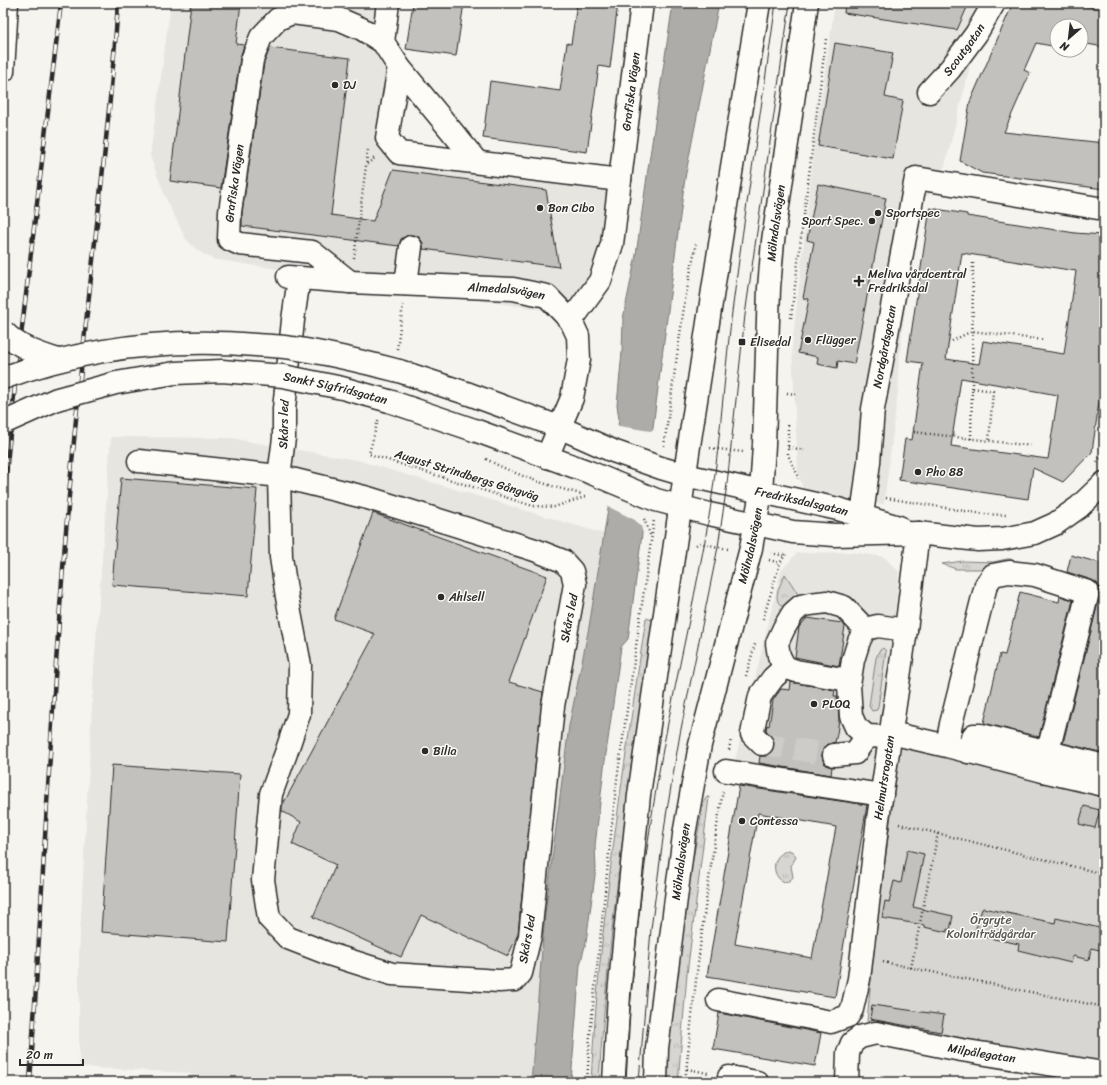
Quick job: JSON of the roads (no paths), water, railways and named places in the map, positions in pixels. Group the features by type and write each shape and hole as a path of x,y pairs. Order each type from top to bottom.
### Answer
{"main road":[{"path":"3,71 7,3"},
{"path":"383,42 388,3"},
{"name":"Grafiska Vägen","path":"571,321 600,281 612,244 642,3"},
{"path":"614,1082 619,994 639,795 689,446 759,3"},
{"name":"Mölndalsvägen","path":"656,1082 657,1048 684,835 700,744 751,548 761,492 769,288 773,241 807,3"},
{"name":"Scoutgatan","path":"929,92 950,69 976,34 994,3"},
{"name":"Grafiska Vägen","path":"350,282 312,252 240,244 229,238 230,212 252,60 261,37 278,19 292,8 339,19 362,28 383,42 399,67 477,162"},
{"path":"399,67 387,138 399,153 620,180"},
{"name":"Nordgårdsgatan","path":"863,505 869,462 873,409 916,178 1104,209"},
{"path":"406,284 411,247"},
{"name":"Almedalsvägen","path":"294,277 350,282 513,289 547,296 571,321 578,336 579,359 572,398 547,456"},
{"name":"Skårs led","path":"279,476 368,498 535,550 563,561 572,570 575,584 553,706 530,936 521,974 515,980 499,981 392,974 329,954 288,938 269,918 263,880 271,794 299,714 300,665 281,557 279,476 284,438 284,409 293,320 294,277"},
{"path":"3,331 9,338 24,347 58,360"},
{"path":"3,378 32,367 91,353 171,343 223,342 292,348 351,359 397,363 469,394 560,427 613,451 685,475"},
{"name":"Sankt Sigfridsgatan","path":"3,423 57,399 116,383 175,373 222,371 283,376 342,388 389,401 547,456 610,480 648,497 681,507"},
{"path":"139,461 279,476"},
{"name":"Fredriksdalsgatan","path":"681,507 793,532 835,534 918,533 978,540 1002,539 1034,534 1055,524 1073,511 1100,473"},
{"name":"Fredriksdalsgatan","path":"685,475 761,492 801,490 863,505 918,533"},
{"name":"Helmutsrogatan","path":"718,1000 831,1022 848,1016 852,1009 859,979 882,794 906,630 918,533"},
{"path":"947,746 951,724 986,585 993,575 1009,572 1035,575 1088,592 1045,761"},
{"path":"850,680 796,671 785,667 780,656 777,643 793,613 801,606 810,604 827,602 844,607 865,629"},
{"path":"865,629 878,626 906,630"},
{"path":"865,629 859,641 848,685 851,716 856,726 867,736 891,735 947,746 968,752 1104,766"},
{"path":"762,744 752,734 760,696 773,678 785,667"},
{"path":"834,755 855,753 867,736"},
{"path":"1045,761 1104,785"},
{"path":"726,771 882,794"},
{"name":"Milpålegatan","path":"847,1082 848,1053 852,1043 860,1037 876,1033 962,1050 1104,1073"},
{"path":"729,1077 758,1082"}],"tunnel":[{"path":"762,744 834,755"}],"tram line":[{"path":"625,1082 630,1006 642,891 652,815 663,747 706,535 718,451 732,312 742,235 776,3"},
{"path":"639,1082 651,929 666,816 680,734 718,547 727,484 745,315 790,3"}],"railway":[{"path":"3,502 15,386 61,3"},
{"path":"30,1082 54,688 66,531 78,396 109,115 118,3"}],"place":[{"name":"DJ","path":"335,85"},
{"name":"Bon Cibo","path":"540,208"},
{"name":"Sportspec","path":"878,213"},
{"name":"Sport Spec.","path":"872,221"},
{"name":"Meliva vårdcentral Fredriksdal","path":"859,281"},
{"name":"Flügger","path":"808,340"},
{"name":"Elisedal","path":"742,342"},
{"name":"Pho 88","path":"918,472"},
{"name":"Ahlsell","path":"441,597"},
{"name":"PLOQ","path":"814,704"},
{"name":"Bilia","path":"425,751"},
{"name":"Contessa","path":"742,821"}],"park label":[{"name":"Örgryte Koloniträdgårdar","path":"991,927"}]}
